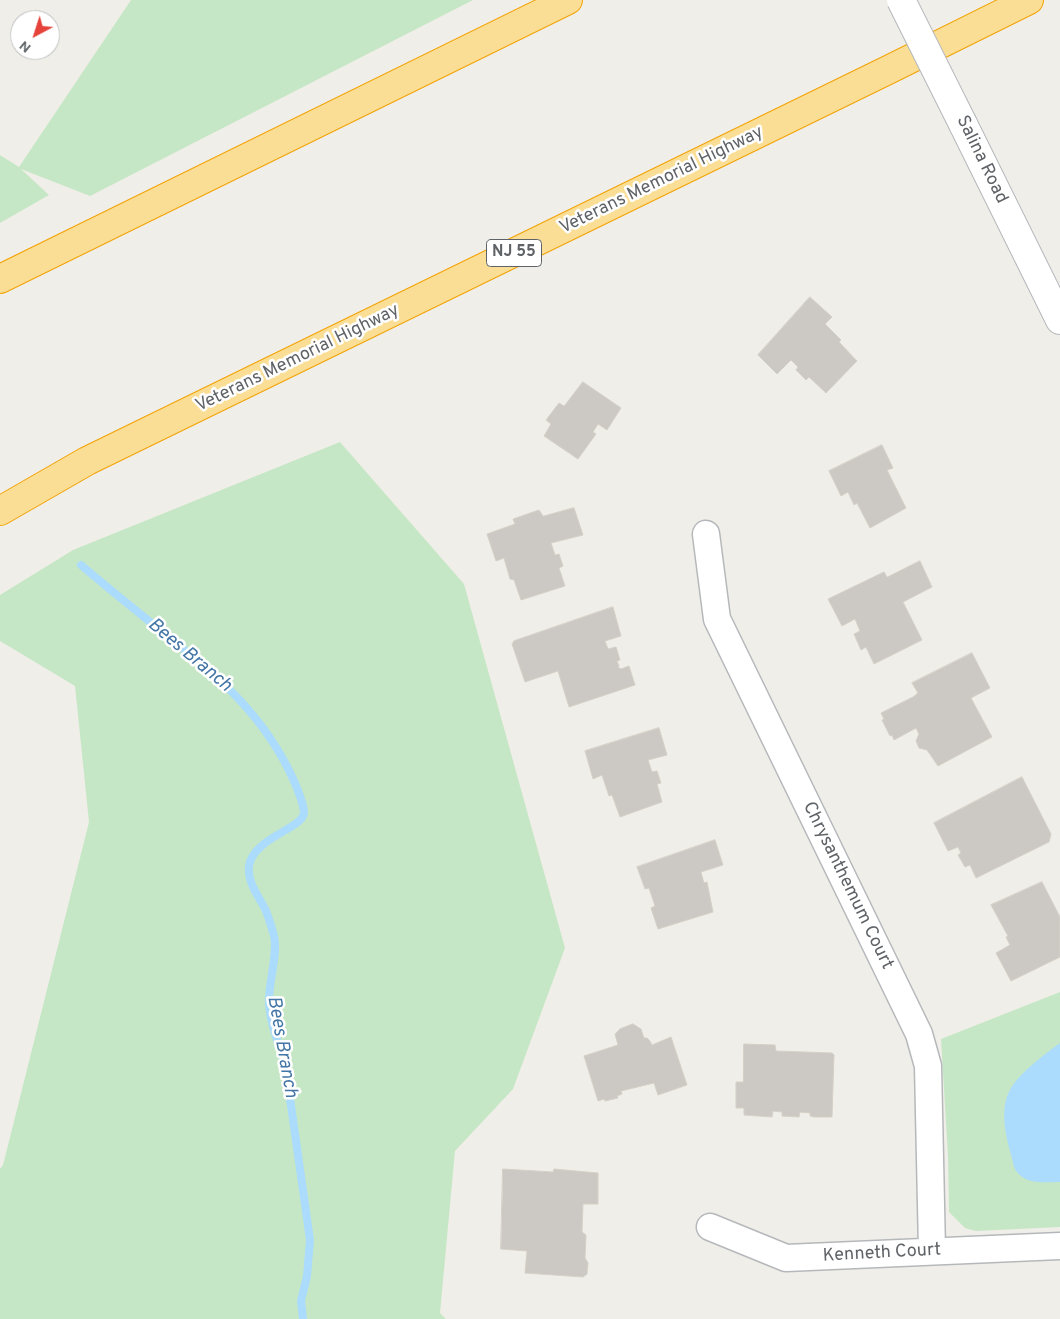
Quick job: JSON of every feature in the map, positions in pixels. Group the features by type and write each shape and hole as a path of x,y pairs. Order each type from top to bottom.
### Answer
{"highway":[{"path":"0,279 568,0"},
{"name":"Veterans Memorial Highway","path":"0,511 87,461 886,72 1029,0"}],"street":[{"name":"Salina Road","path":"901,0 1060,320"},
{"name":"Chrysanthemum Court","path":"706,534 717,619 919,1034 928,1066 932,1251"},
{"name":"Kenneth Court","path":"710,1227 786,1258 1060,1246"}],"green space":[{"path":"131,0 473,0 90,196 21,169 49,195 0,223 0,155 19,167"},
{"path":"340,442 464,584 565,948 513,1089 455,1151 440,1313 446,1319 0,1319 0,1169 3,1165 89,822 75,686 0,641 0,595 73,550"},
{"path":"1060,992 1060,1227 976,1231 965,1228 949,1212 948,1156 941,1039"}],"water":[{"path":"1060,1043 1060,1182 1031,1181 1021,1176 1014,1167 1006,1133 1005,1106 1010,1090 1019,1077"}],"building":[{"path":"810,297 832,317 825,324 841,340 839,342 857,361 826,393 809,377 806,380 796,370 798,367 791,360 777,374 758,355"},
{"path":"583,382 621,408 607,430 598,424 593,432 596,434 578,459 544,436 551,424 546,420 559,403 564,406"},
{"path":"882,445 893,468 887,470 906,508 870,528 857,503 854,505 848,492 841,496 829,471"},
{"path":"574,508 583,535 551,543 555,555 559,554 563,566 559,568 565,586 521,600 514,580 510,579 504,558 496,561 487,534 515,524 513,519 539,510 543,516"},
{"path":"920,561 932,587 903,602 922,640 874,664 866,647 861,650 854,634 860,631 855,619 842,626 828,599 884,572 887,577"},
{"path":"613,607 621,636 605,641 608,649 616,647 620,660 617,661 618,667 621,669 629,666 635,685 569,707 558,671 525,682 512,644 514,641"},
{"path":"972,653 990,688 971,698 992,737 938,766 927,750 919,748 916,741 919,734 916,728 894,740 882,720 884,719 881,713 918,693 912,683"},
{"path":"659,728 667,755 648,760 652,772 657,771 661,783 657,784 662,802 620,817 612,795 609,796 602,775 593,779 585,751"},
{"path":"1022,777 1051,834 1049,842 976,878 970,865 965,867 958,855 961,853 958,847 948,851 934,823"},
{"path":"715,840 723,865 701,872 704,883 707,882 713,912 658,929 651,908 655,906 649,888 645,889 637,867"},
{"path":"1042,882 1060,917 1060,957 1011,981 996,953 1010,945 1006,937 1008,936 991,905"},
{"path":"633,1024 641,1029 644,1038 647,1038 652,1045 671,1037 687,1085 658,1095 654,1083 621,1091 622,1094 617,1096 618,1098 598,1101 584,1056 618,1045 615,1034 620,1029"},
{"path":"744,1044 775,1045 776,1051 832,1053 834,1055 832,1117 814,1117 810,1116 810,1113 800,1112 799,1117 782,1116 782,1112 773,1111 772,1117 744,1115 744,1108 736,1108 736,1082 743,1082"},
{"path":"503,1169 553,1172 554,1169 598,1173 598,1204 583,1204 582,1232 586,1235 585,1258 588,1263 587,1274 583,1277 525,1273 527,1251 501,1249"}],"waterway":[{"name":"Bees Branch","path":"81,565 205,667 239,700 269,737 294,781 302,801 304,813 301,819 259,848 252,856 249,872 254,889 267,914 275,943 269,993 270,1009 273,1027 286,1070 310,1240 307,1276 301,1301 303,1319"}]}
